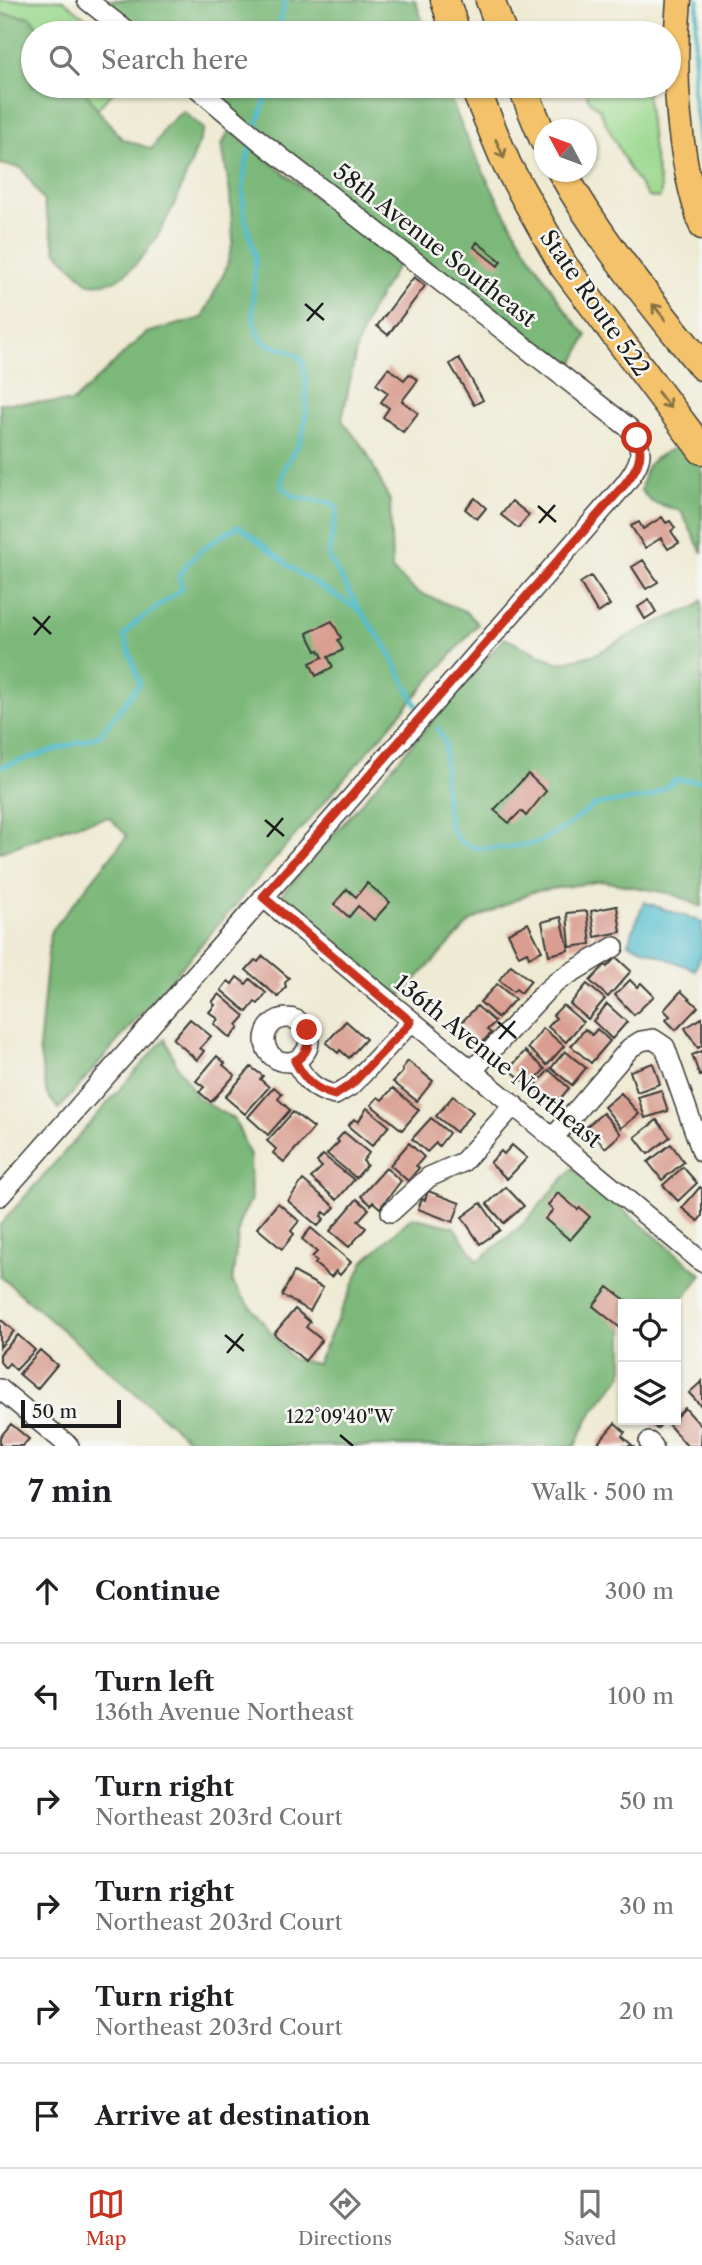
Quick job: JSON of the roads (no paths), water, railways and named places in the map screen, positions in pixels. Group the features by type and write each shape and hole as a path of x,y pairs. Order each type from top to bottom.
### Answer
{"highway":[{"path":"445,0 452,21"},
{"path":"490,0 498,21"},
{"name":"State Route 522","path":"479,98 507,165 563,265 697,444"},
{"path":"527,98 535,119"},
{"path":"568,182 582,208 626,270 702,366"}],"main road":[{"path":"678,21 679,0"},
{"path":"677,98 680,128 695,208 702,228"}],"street":[{"path":"87,0 114,21"},
{"name":"58th Avenue Southeast","path":"209,98 617,418 629,428 640,446 640,460 625,484 263,897"},
{"path":"0,1196 263,897"},
{"name":"136th Avenue Northeast","path":"263,897 702,1262"},
{"path":"472,1071 545,992 559,980 614,947"},
{"path":"295,1061 304,1078 313,1087 335,1095 352,1084 411,1022"},
{"path":"554,1138 631,1048 641,1041 653,1039 665,1047 702,1152"},
{"path":"391,1212 429,1177 463,1162 514,1105"},
{"path":"0,1389 69,1446"}],"water":[{"path":"644,902 702,922 702,953 695,970 628,943"}],"waterway":[{"path":"281,21 285,0"},
{"path":"694,51 698,0"},
{"path":"695,50 693,93 702,160"},
{"path":"255,131 266,98"},
{"path":"251,143 243,192 244,212 255,258 253,299 256,329 265,342 290,351 300,358 305,380 306,412 303,431 286,465 281,486 295,497 331,503 337,508 328,556 360,610 387,648 417,706"},
{"path":"0,767 99,736 140,683 124,636 133,625 182,589 179,575 199,553 239,526 297,572 359,610"},
{"path":"438,728 445,744 445,792 449,823 458,840 475,848 504,848 537,843 567,826 595,805 650,797 676,780 702,781"}]}
